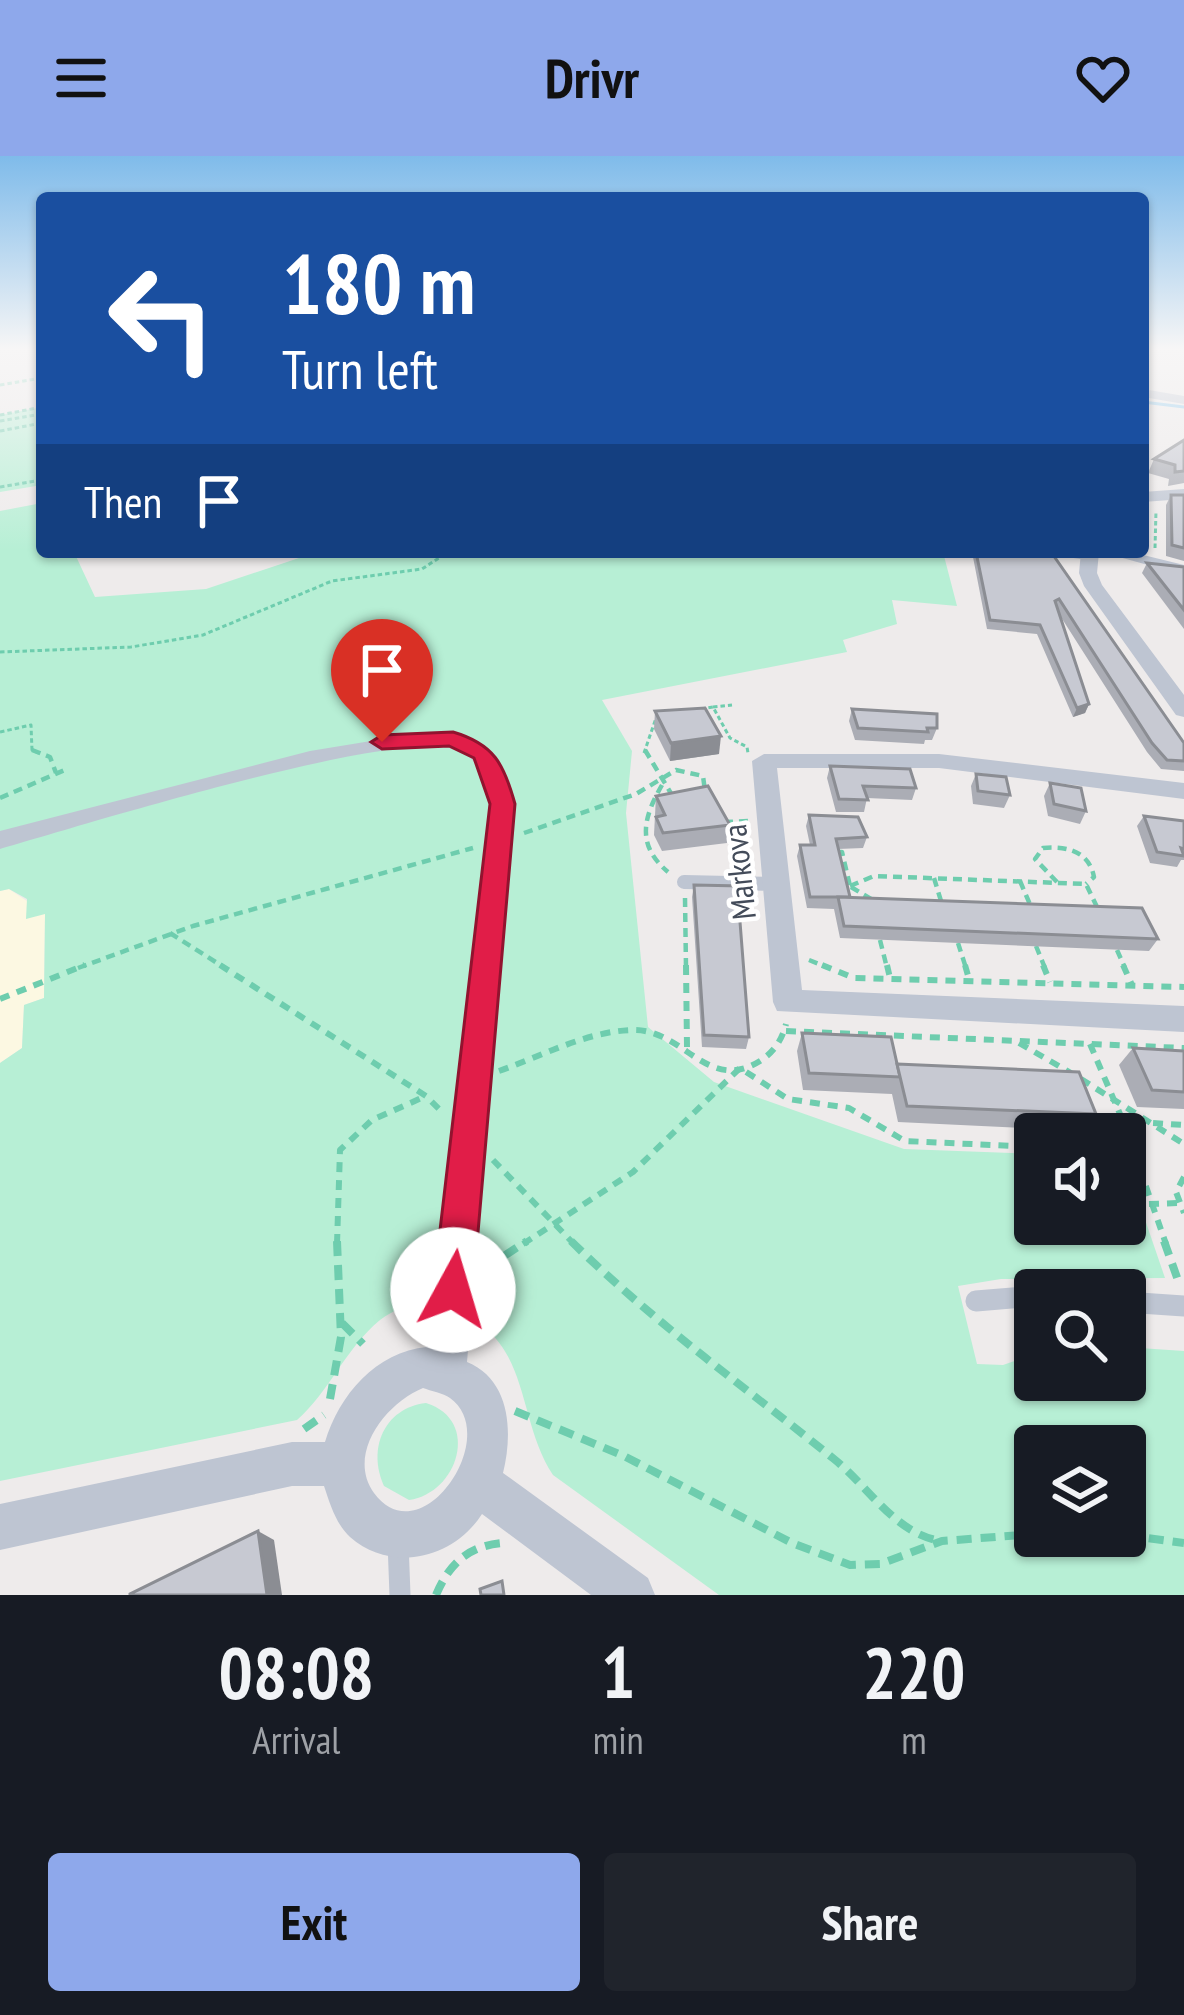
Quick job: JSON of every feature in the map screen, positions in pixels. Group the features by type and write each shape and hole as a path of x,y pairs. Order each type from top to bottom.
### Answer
{"street":[{"path":"1150,498 1184,494"},
{"path":"1096,558 1093,586 1184,710"},
{"path":"1122,558 1184,570"},
{"path":"0,839 382,742 453,739 482,752 493,767 502,804 445,1370"},
{"name":"Markova","path":"787,1016 781,884 764,761 939,761 1184,791"},
{"path":"787,1016 1184,1018"},
{"path":"411,1370 445,1370 465,1382 480,1400 488,1426 488,1455 480,1484 445,1526 422,1536 398,1537 375,1529 346,1490 347,1435 359,1408 377,1387 411,1370"},
{"path":"0,1527 292,1464 343,1464"},
{"path":"480,1484 631,1595"}],"lane":[{"path":"685,882 781,884"},
{"path":"976,1301 1014,1298"},
{"path":"1146,1303 1184,1306"},
{"path":"398,1537 400,1595"}],"path":[{"path":"0,431 36,424"},
{"path":"0,487 36,481"},
{"path":"1150,498 1157,561"},
{"path":"0,652 131,647 203,635 332,581 422,569 439,558"},
{"path":"694,710 732,705"},
{"path":"713,707 730,738 747,747 750,765"},
{"path":"657,716 643,748 663,782 682,798"},
{"path":"0,732 31,725 32,750 50,757 56,773"},
{"path":"0,798 67,769"},
{"path":"687,1047 685,882 651,859 644,847 646,812 663,782 676,770 698,772 707,785 697,796"},
{"path":"0,999 170,933 366,882 597,810 663,782"},
{"path":"712,824 758,820"},
{"path":"841,886 874,875 934,878 1020,881 1059,883 1086,884 1094,877 1094,867 1084,856 1057,846 1043,848 1037,853 1038,866 1059,883"},
{"path":"822,852 842,853 850,886 871,897 874,910"},
{"path":"934,878 945,913"},
{"path":"1020,881 1036,916"},
{"path":"1086,884 1103,919"},
{"path":"170,933 425,1096 553,1224 677,1338 861,1481 906,1529 924,1541 1014,1536"},
{"path":"880,940 890,978"},
{"path":"958,943 968,980"},
{"path":"1036,946 1050,982"},
{"path":"1117,950 1132,985"},
{"path":"797,955 854,978 1184,987"},
{"path":"489,1075 623,1030 665,1034 708,1067 740,1067 762,1062 787,1016 1014,1040 1184,1048"},
{"path":"1014,1040 1184,1144"},
{"path":"1090,1043 1120,1113"},
{"path":"1159,1046 1167,1068"},
{"path":"740,1067 788,1099 849,1108 905,1141 1014,1146"},
{"path":"481,1270 633,1172 740,1067"},
{"path":"296,1435 325,1414 337,1378 340,1150 372,1120 425,1096"},
{"path":"1146,1123 1184,1125"},
{"path":"1184,1177 1178,1184 1184,1213"},
{"path":"1146,1196 1184,1296"},
{"path":"1149,1204 1179,1203"},
{"path":"341,1322 363,1344"},
{"path":"508,1408 624,1456 792,1543 850,1565 880,1564 942,1541"},
{"path":"1146,1538 1184,1543"},
{"path":"436,1595 450,1568 480,1544 505,1543 519,1552"}],"shaded area":[{"path":"9,889 45,913 44,998 24,1005 22,1048 0,1063 0,891"}],"green space":[{"path":"0,416 36,416 36,486 0,492"},
{"path":"36,504 36,558 77,558 95,597 206,589 299,558 945,558 957,606 892,600 897,624 843,640 847,652 602,700 632,751 626,813 648,1027 714,1082 904,1149 1014,1153 1014,1245 1146,1245 1146,1222 1165,1278 1146,1278 1146,1269 1014,1269 1014,1279 958,1286 977,1364 1014,1361 1014,1401 1146,1401 1146,1348 1184,1351 1184,1595 719,1595 553,1475 507,1354 471,1318 433,1306 401,1308 380,1320 297,1420 0,1481 0,1063 22,1048 24,1005 44,998 45,914 26,919 27,899 9,889 0,891 0,511"},
{"path":"426,1403 453,1424 456,1455 440,1484 409,1500 384,1486 379,1445 399,1413"}],"building":[{"path":"1184,440 1184,471 1175,472 1175,465 1154,459"},
{"path":"1171,495 1184,495 1184,548 1172,545"},
{"path":"977,558 1055,558 1184,743 1184,761 1167,760 1152,743 1059,599 1055,601 1089,704 1077,708 1040,625 990,620"},
{"path":"1147,563 1184,567 1184,610"},
{"path":"705,708 721,736 671,743 655,711"},
{"path":"852,709 937,714 937,728 927,728 928,732 858,728"},
{"path":"830,766 910,769 916,788 863,786 868,800 839,799"},
{"path":"976,774 1006,777 1010,795 978,791"},
{"path":"1050,783 1081,788 1086,811 1054,804"},
{"path":"708,786 730,825 663,833 656,817 665,815 656,796"},
{"path":"809,815 858,817 867,837 836,839 850,897 810,897 800,845 815,845"},
{"path":"1144,816 1184,821 1184,856 1157,852"},
{"path":"694,885 741,886 749,1037 704,1035"},
{"path":"838,897 1142,908 1158,939 844,926"},
{"path":"802,1033 891,1037 900,1077 809,1073"},
{"path":"1133,1048 1184,1051 1184,1092 1152,1090"},
{"path":"897,1064 1079,1072 1096,1113 1072,1113 907,1106"},
{"path":"258,1531 267,1595 130,1595 130,1594"},
{"path":"502,1581 504,1595 481,1595 480,1589"}],"route":[{"path":"382,742 453,739 482,752 493,767 502,804 453,1290"}]}
